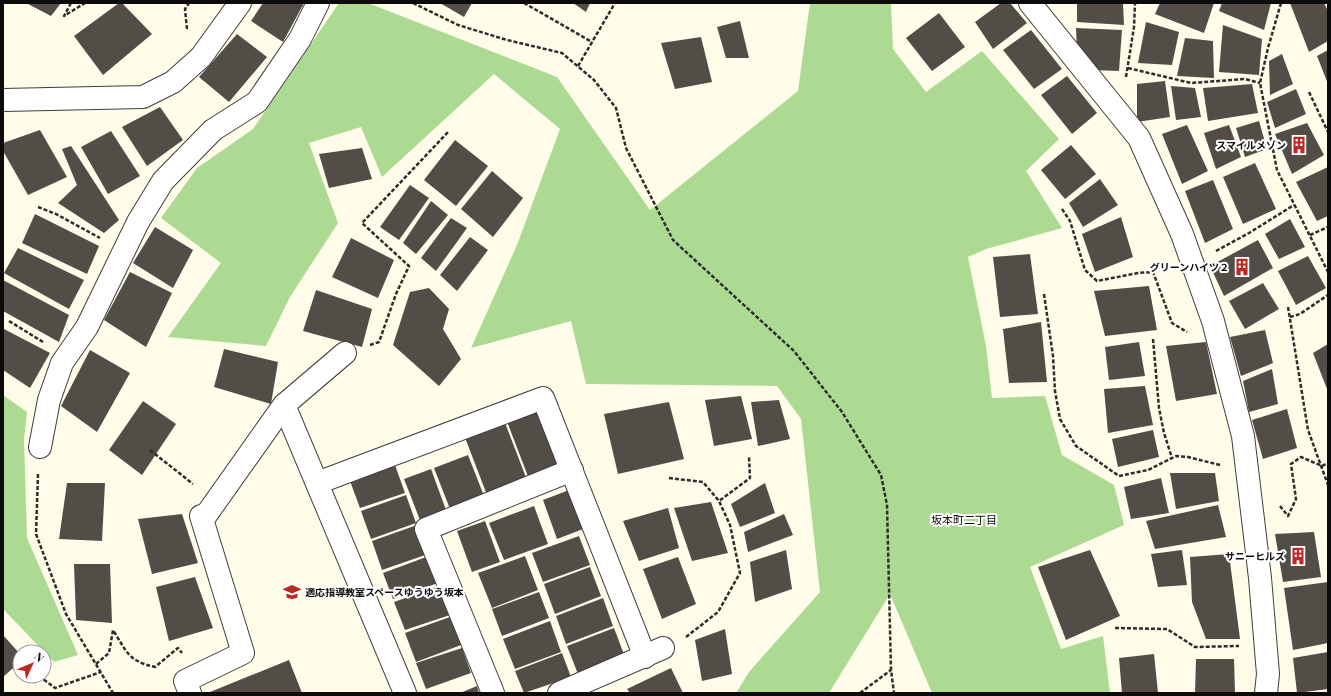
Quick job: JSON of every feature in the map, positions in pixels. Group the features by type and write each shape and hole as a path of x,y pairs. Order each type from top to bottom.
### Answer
{"street":[{"path":"3,100 143,97 173,82 201,57 240,3"},
{"path":"40,447 49,400 62,363 87,327 124,250 163,181 213,130 257,102 300,39 318,3"},
{"path":"1030,3 1139,138 1182,234 1214,327 1243,436 1260,578 1266,643 1268,674 1266,693"},
{"path":"190,693 185,681 243,654 201,516 204,518 284,404 345,353"},
{"path":"317,483 543,398 572,470 654,653 559,693"},
{"path":"284,404 405,693"},
{"path":"493,693 426,529 572,470"}],"path":[{"path":"71,3 64,16 85,3"},
{"path":"413,3 458,25 507,40 562,53 594,80 616,108 626,148 673,240 794,351 842,412 881,475 887,505 891,670 894,693"},
{"path":"524,3 592,42"},
{"path":"578,66 615,3"},
{"path":"1126,77 1135,3"},
{"path":"1282,3 1268,48 1260,83 1277,170 1328,272"},
{"path":"1128,68 1191,83 1245,79 1260,83"},
{"path":"1309,92 1328,132"},
{"path":"345,353 379,342 396,294 409,266 362,223 449,131"},
{"path":"1214,252 1249,234 1294,205"},
{"path":"38,207 56,214 124,250"},
{"path":"1062,209 1070,221 1085,270 1097,281 1138,273 1153,272 1172,322 1194,336 1214,327"},
{"path":"1310,235 1328,227"},
{"path":"1044,294 1053,356 1055,391 1060,419 1076,446 1119,476 1148,470 1176,456 1188,457 1220,465 1246,461"},
{"path":"1290,317 1300,314 1328,295"},
{"path":"1288,307 1308,430 1328,484"},
{"path":"9,321 67,357"},
{"path":"1153,339 1159,408 1164,433 1172,458"},
{"path":"40,447 36,534 66,614 113,693"},
{"path":"150,450 199,489 204,518"},
{"path":"719,501 750,478 749,456"},
{"path":"1276,501 1288,516 1296,499 1291,464 1301,457 1322,466 1328,463"},
{"path":"654,653 688,636 718,612 740,573 730,525 719,501 703,482 670,478"},
{"path":"1115,628 1167,630 1195,647 1231,647 1266,643"},
{"path":"96,664 109,653 113,630 132,659"},
{"path":"860,693 891,670"},
{"path":"50,684 55,688 101,672"}],"green space":[{"path":"339,3 368,3 557,77 650,210 798,91 810,3 891,3 893,49 926,92 982,51 1059,139 1026,171 1062,228 986,249 968,257 986,346 992,398 1045,396 1062,455 1114,485 1124,525 1030,567 1061,649 1103,636 1110,693 932,693 890,594 829,693 736,693 749,672 820,592 801,419 777,386 586,384 571,321 471,348 517,245 560,129 494,74 382,177 361,127 309,143 338,223 290,297 266,346 168,337 221,263 161,218 197,168 253,129"},
{"path":"3,395 27,412 24,440 27,538 78,655 54,662 52,660 52,644 37,644 3,609"}],"building":[{"path":"26,3 61,3 51,16"},
{"path":"119,3 122,3 152,34 103,75 74,36"},
{"path":"263,3 304,3 283,42 251,21"},
{"path":"440,3 472,3 464,17"},
{"path":"573,3 590,3 586,12"},
{"path":"1001,3 1010,3 1027,23 993,49 975,22"},
{"path":"1077,3 1123,3 1124,25 1077,22"},
{"path":"1160,3 1214,3 1204,33 1155,14"},
{"path":"1222,3 1271,3 1264,30 1219,11"},
{"path":"1290,3 1324,3 1328,11 1328,41 1309,52"},
{"path":"939,13 965,47 932,71 906,38"},
{"path":"740,21 749,58 726,58 717,27"},
{"path":"1146,22 1179,32 1172,65 1138,63"},
{"path":"1223,25 1262,39 1259,75 1219,72"},
{"path":"1076,28 1122,30 1119,71 1091,70 1077,52"},
{"path":"1031,30 1062,69 1034,89 1003,50"},
{"path":"237,34 267,57 229,102 199,77"},
{"path":"701,37 712,82 675,89 661,43"},
{"path":"1185,38 1213,41 1214,78 1177,76"},
{"path":"1328,50 1328,84 1317,56"},
{"path":"1282,54 1293,84 1270,95 1269,61"},
{"path":"1067,76 1097,113 1072,134 1041,95"},
{"path":"1165,81 1170,117 1137,122 1137,84"},
{"path":"1252,84 1258,113 1208,121 1203,88"},
{"path":"1171,86 1195,88 1201,117 1176,120"},
{"path":"1296,89 1306,114 1275,128 1267,102"},
{"path":"160,107 183,140 147,166 122,127"},
{"path":"1259,121 1267,149 1245,157 1236,128"},
{"name":"スマイルメゾン","path":"1307,123 1324,155 1292,174 1275,134"},
{"path":"1187,125 1208,171 1182,184 1162,134"},
{"path":"1229,125 1241,157 1216,169 1204,133"},
{"path":"40,130 67,177 28,195 3,151 3,143"},
{"path":"111,131 140,176 108,194 81,147"},
{"path":"455,140 488,166 456,206 424,180"},
{"path":"1071,145 1096,174 1065,199 1041,170"},
{"path":"71,146 119,220 104,233 58,203 77,185 62,149"},
{"path":"362,148 372,179 329,188 319,154"},
{"path":"1255,163 1276,209 1243,224 1223,177"},
{"path":"1328,167 1328,216 1317,221 1296,182"},
{"path":"492,171 523,198 493,237 461,209"},
{"path":"1100,179 1118,205 1083,227 1069,203"},
{"path":"1213,180 1233,229 1205,243 1185,191"},
{"path":"410,185 429,198 399,240 380,227"},
{"path":"431,201 448,215 416,254 403,243"},
{"path":"35,214 99,246 87,274 22,243"},
{"path":"1121,217 1133,257 1095,272 1082,234"},
{"path":"451,218 467,228 436,271 421,258"},
{"path":"1290,219 1305,247 1279,259 1265,234"},
{"path":"155,227 193,250 173,288 133,263"},
{"path":"470,237 488,250 457,291 440,275"},
{"path":"351,238 394,260 378,298 332,277"},
{"name":"グリーンハイツ２","path":"1258,240 1273,268 1224,296 1210,266"},
{"path":"18,248 84,280 69,309 4,273"},
{"path":"1030,254 1038,314 1000,317 993,257"},
{"path":"1308,256 1326,288 1296,305 1278,271"},
{"path":"130,272 172,293 146,347 104,320"},
{"path":"3,280 69,315 59,342 3,311"},
{"path":"1263,283 1279,309 1245,329 1229,301"},
{"path":"1149,286 1157,330 1105,336 1094,291"},
{"path":"429,288 449,309 443,329 461,359 439,386 393,345 410,292"},
{"path":"316,290 372,309 362,347 303,331"},
{"path":"1041,322 1047,382 1009,383 1003,329"},
{"path":"4,329 50,353 30,388 3,370"},
{"path":"1265,330 1273,363 1241,376 1230,337"},
{"path":"1139,342 1145,376 1109,380 1105,347"},
{"path":"1206,342 1217,394 1176,401 1166,346"},
{"path":"1328,344 1328,389 1327,389 1313,353"},
{"path":"224,349 278,362 271,404 214,387"},
{"path":"90,350 130,373 97,432 61,406"},
{"path":"1272,369 1278,404 1249,412 1243,381"},
{"path":"1145,386 1153,425 1108,433 1104,389"},
{"path":"741,396 752,439 714,446 705,400"},
{"path":"779,400 790,439 758,446 751,402"},
{"path":"143,401 176,424 142,475 109,450"},
{"path":"669,402 684,459 618,474 604,414"},
{"path":"543,406 565,465 529,479 506,419"},
{"path":"1287,409 1297,448 1263,459 1252,420"},
{"path":"504,420 527,480 487,495 464,435"},
{"path":"1153,430 1159,457 1118,467 1112,439"},
{"path":"468,455 484,496 450,509 434,468"},
{"path":"395,465 405,493 360,508 350,481"},
{"path":"431,469 446,510 420,520 404,479"},
{"path":"1170,473 1215,473 1219,501 1176,509"},
{"path":"1161,478 1169,513 1131,519 1124,487"},
{"path":"67,483 105,483 102,541 59,539"},
{"path":"765,483 775,513 740,527 731,504"},
{"path":"577,487 591,526 557,539 543,500"},
{"path":"406,495 416,523 371,539 361,511"},
{"path":"711,502 728,553 692,561 674,508"},
{"path":"1218,505 1226,537 1155,549 1146,521"},
{"path":"534,506 548,544 504,560 489,523"},
{"path":"668,508 679,548 639,561 623,521"},
{"path":"182,514 198,563 152,574 138,519"},
{"path":"784,514 793,535 748,552 744,532"},
{"path":"485,521 500,562 472,572 457,531"},
{"path":"417,525 428,554 382,570 372,541"},
{"name":"サニーヒルズ","path":"1314,532 1321,577 1283,582 1275,534"},
{"path":"579,536 590,565 543,582 532,553"},
{"path":"786,550 792,589 755,602 750,562"},
{"path":"1090,550 1120,616 1066,640 1038,567"},
{"path":"1182,550 1187,585 1158,587 1151,554"},
{"path":"1229,554 1240,639 1206,639 1192,602 1190,557"},
{"path":"429,556 438,583 393,599 383,573"},
{"path":"525,556 538,590 492,608 478,573"},
{"path":"678,557 696,604 662,619 643,569"},
{"path":"74,564 110,564 112,623 76,620"},
{"path":"590,567 601,596 555,614 544,584"},
{"path":"195,577 213,628 169,641 156,587"},
{"path":"1328,582 1328,643 1293,650 1284,588"},
{"path":"440,586 450,615 405,630 394,602"},
{"path":"539,592 549,618 502,636 492,609"},
{"path":"603,598 613,626 566,644 556,616"},
{"path":"450,617 461,645 416,662 405,633"},
{"path":"550,621 561,652 515,669 503,639"},
{"path":"614,628 625,657 578,674 567,646"},
{"path":"725,629 732,674 702,681 695,640"},
{"path":"3,635 12,645 12,669 3,677"},
{"path":"462,648 471,673 426,689 416,663"},
{"path":"1328,652 1328,689 1297,693 1293,658"},
{"path":"562,653 571,677 524,693 515,671"},
{"path":"1154,654 1158,693 1122,693 1119,658"},
{"path":"1196,659 1234,659 1235,693 1195,693"},
{"path":"289,660 302,693 210,693 210,692"},
{"path":"671,668 683,693 630,693 627,689"},
{"path":"477,686 479,693 460,693"}],"place":[{"name":"スマイルメゾン","path":"1299,145"},
{"name":"グリーンハイツ２","path":"1242,267"},
{"name":"サニーヒルズ","path":"1298,556"},
{"name":"適応指導教室スペースゆうゆう坂本","path":"292,592"}],"district":[{"name":"坂本町二丁目","path":"964,519"}]}
